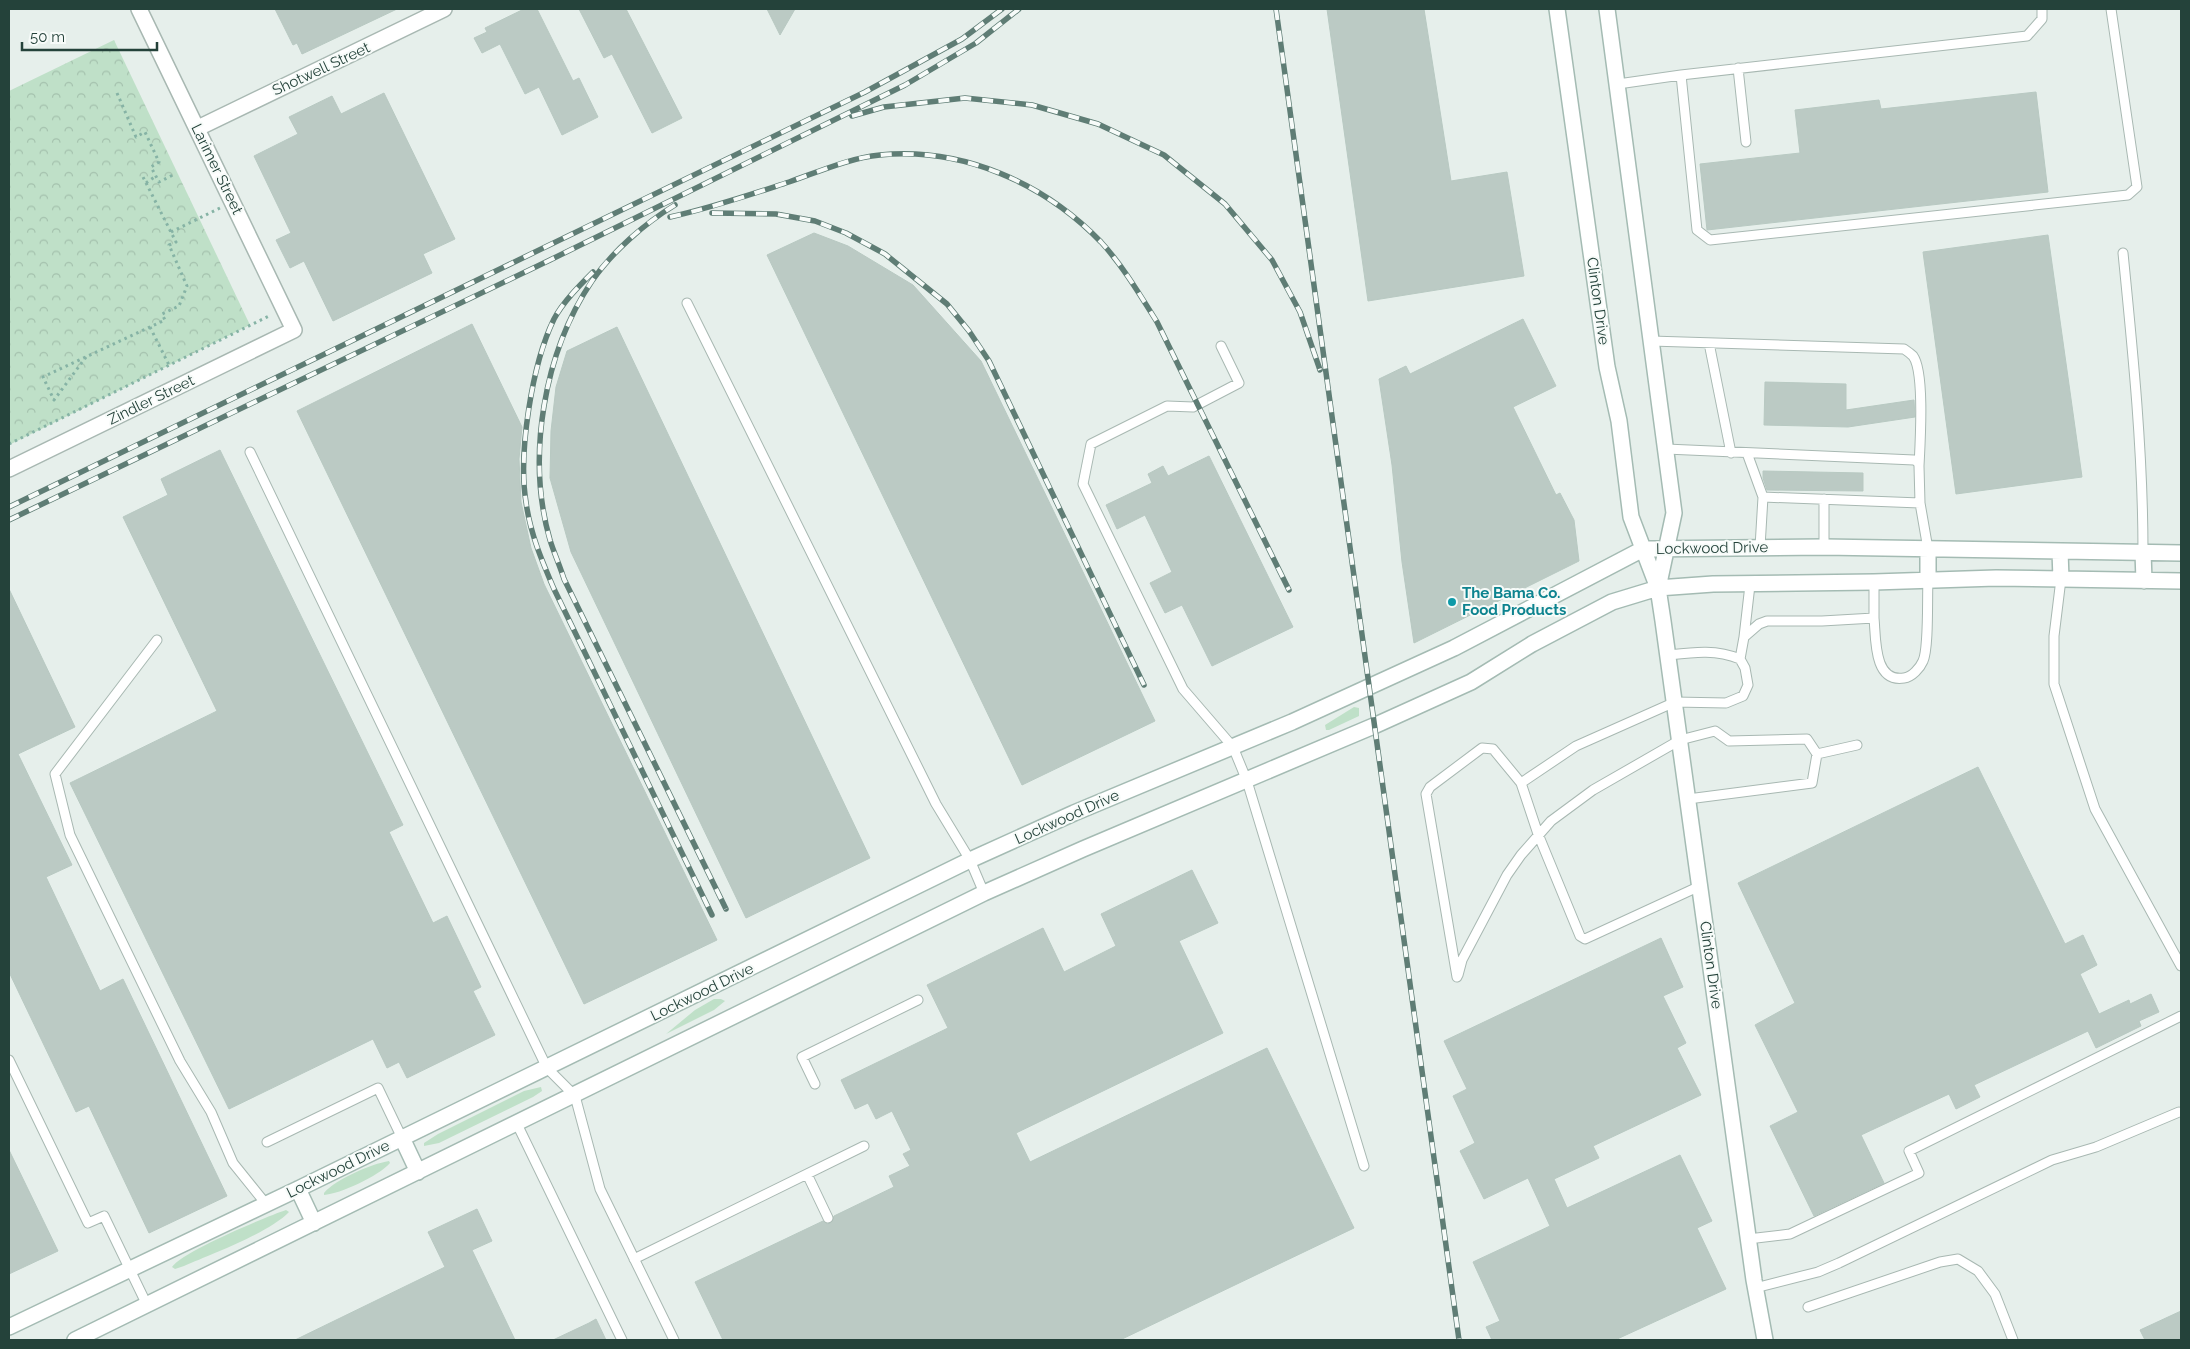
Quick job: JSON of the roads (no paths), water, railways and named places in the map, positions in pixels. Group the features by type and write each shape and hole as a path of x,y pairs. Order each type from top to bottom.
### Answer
{"main road":[{"name":"Larimer Street","path":"140,9 294,330"},
{"name":"Shotwell Street","path":"198,128 444,9"},
{"name":"Clinton Drive","path":"1557,9 1607,367 1619,421 1631,517 1658,588 1748,1239 1765,1340"},
{"name":"Clinton Drive","path":"1607,9 1618,84 1633,217 1674,513 1658,588"},
{"name":"Zindler Street","path":"9,469 294,330"},
{"name":"Lockwood Drive","path":"9,1327 547,1068 970,860 1233,747 1454,648 1643,548 1824,547 2181,553"},
{"path":"1928,548 1928,580"},
{"path":"2060,551 2061,580"},
{"path":"2143,552 2144,581"},
{"path":"75,1340 575,1096 984,893 1083,849 1247,781 1471,682 1532,644 1612,602 1658,588 1713,584 1750,585 1996,578 2181,582"},
{"path":"402,1138 418,1172"},
{"path":"298,1189 314,1223"}],"lane":[{"path":"1618,84 1680,74 2027,36 2042,19 2042,9"},
{"path":"1680,74 1698,230 1710,240 2128,195 2137,187 2111,9"},
{"path":"1738,68 1746,142"},
{"path":"2124,253 2139,422 2143,552"},
{"path":"688,303 936,804 970,860 984,893"},
{"path":"1651,341 1904,349 1914,357 1918,369 1922,432 1920,503 1928,548"},
{"path":"1709,344 1731,454"},
{"path":"1221,346 1239,383 1193,406 1167,406 1091,444 1083,484 1183,689 1233,747 1247,781 1364,1166"},
{"path":"1666,449 1731,454 1747,453 1914,460 1920,466"},
{"path":"250,452 547,1068 575,1096 600,1189 674,1340"},
{"path":"1747,453 1763,497 1760,547"},
{"path":"1763,497 1920,503"},
{"path":"1824,498 1824,547"},
{"path":"1874,582 1874,618 1880,665 1892,677 1904,679 1918,670 1925,656 1928,580"},
{"path":"2061,580 2054,636 2054,684 2095,809 2181,966"},
{"path":"1521,783 1576,746 1675,702 1726,703 1743,696 1748,685 1745,668 1740,659 1750,585"},
{"path":"1744,637 1759,624 1767,620 1822,621 1874,618"},
{"path":"157,640 55,774 70,835 180,1061 211,1112 233,1163 266,1204"},
{"path":"1668,655 1709,651 1720,652 1740,659"},
{"path":"1688,799 1812,783 1817,754 1807,739 1729,741 1715,731 1680,740 1593,790 1551,820 1538,834 1507,875 1462,960 1457,978 1426,794 1430,787 1482,748 1493,749 1521,783 1538,834 1580,936 1585,939 1700,886"},
{"path":"1817,754 1857,745"},
{"path":"815,1084 802,1057 918,1000"},
{"path":"1748,1239 1790,1234 1919,1173 1909,1152 2181,1016"},
{"path":"9,1060 88,1223 104,1216 147,1305"},
{"path":"267,1142 378,1088 402,1138"},
{"path":"1755,1288 1818,1272 2052,1160 2096,1146 2179,1112"},
{"path":"517,1124 622,1340"},
{"path":"634,1259 864,1146"},
{"path":"807,1174 828,1218"},
{"path":"1808,1307 1940,1262 1958,1259 1978,1272 1995,1294 2013,1340"}],"railway":[{"path":"9,507 865,92 962,39 1002,9"},
{"path":"9,520 550,260 905,85 976,43 1019,9"},
{"path":"1276,9 1459,1340"},
{"path":"852,116 884,107 965,98 1032,105 1098,124 1164,155 1225,204 1272,260 1300,312 1320,370"},
{"path":"670,217 745,196 845,162 880,155 911,154 942,157 971,163 1000,173 1028,186 1054,202 1079,221 1101,242 1138,291 1157,322 1289,590"},
{"path":"675,205 652,220 609,259 592,281 575,309 551,372 540,440 540,474 543,508 550,540 564,579 726,909"},
{"path":"712,213 776,214 815,221 846,233 885,254 947,304 969,331 989,361 1144,685"},
{"path":"593,272 562,306 554,319 546,338 533,384 524,459 524,482 530,525 554,589 712,915"}],"place":[{"name":"The Bama Co. Food Products","path":"1452,602"}]}
